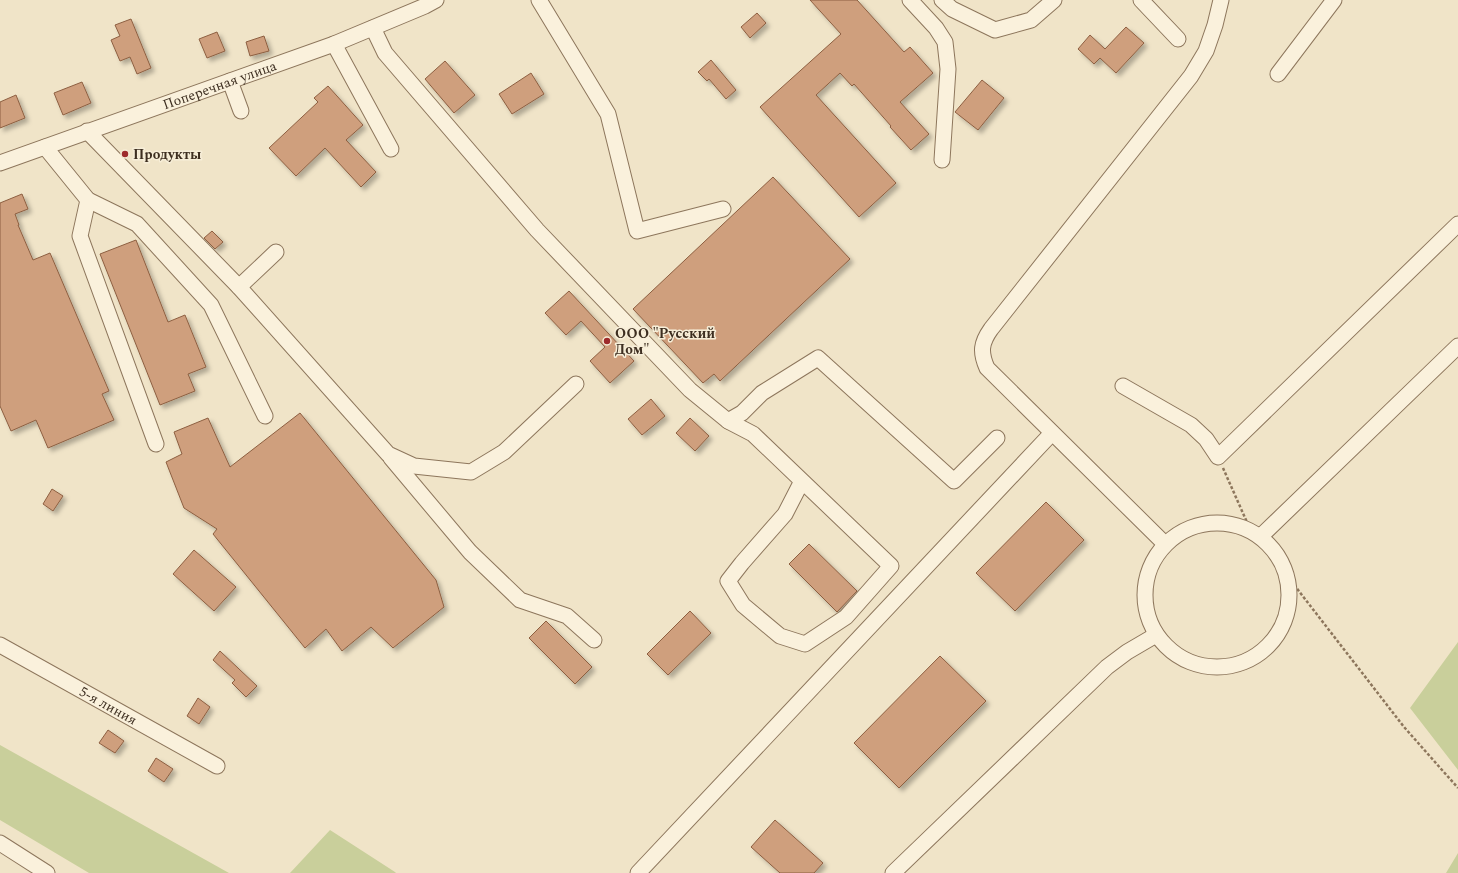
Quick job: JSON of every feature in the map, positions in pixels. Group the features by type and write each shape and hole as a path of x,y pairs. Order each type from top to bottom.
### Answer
{"street":[{"name":"Поперечная улица","path":"0,163 334,44 436,0"},
{"path":"539,0 608,114 637,231 724,209"},
{"path":"910,0 936,28 945,42 948,70 942,160"},
{"path":"942,0 952,9 994,30 1031,20 1054,0"},
{"path":"1141,0 1178,38"},
{"path":"1164,544 987,368 983,358 982,348 985,338 1192,76 1206,51 1215,25 1221,0"},
{"path":"1278,74 1334,0"},
{"path":"372,28 385,53 538,230 690,390 728,421 753,434 891,566 846,617 805,644 780,636 748,610 743,605 728,581 742,562 785,514 802,481"},
{"path":"334,44 391,149"},
{"path":"230,81 241,111"},
{"path":"87,131 239,287 388,454 470,552 520,600 567,616 594,640"},
{"path":"45,147 88,200 137,224 211,305 265,416"},
{"path":"88,200 80,236 156,444"},
{"path":"1123,386 1191,425 1206,439 1218,457 1458,224"},
{"path":"239,287 276,252"},
{"path":"1256,533 1458,346"},
{"path":"728,421 742,414 762,393 818,358 954,481 997,438"},
{"path":"388,454 414,466 470,472 504,452 576,384"},
{"path":"638,873 1052,433"},
{"path":"1221,522 1256,533 1278,554 1288,577 1290,606 1279,634 1259,655 1232,667 1203,667 1176,656 1156,636 1144,605 1147,572 1164,544 1190,527 1221,522"},
{"path":"894,873 1107,667 1126,652 1156,636"},
{"name":"5-я линия","path":"0,646 217,766"},
{"path":"0,843 47,873"}],"path":[{"path":"1218,457 1256,533"},
{"path":"1288,577 1404,727 1458,788"}],"green space":[{"path":"1458,642 1458,770 1410,708"},
{"path":"0,745 229,873 89,873 0,820"},
{"path":"330,830 395,872 396,873 290,873"},
{"path":"1458,853 1458,873 1446,873"}],"building":[{"path":"810,0 857,0 904,52 910,47 933,73 900,102 929,134 911,150 854,84 852,86 840,73 816,95 896,183 859,217 760,107 841,34"},
{"path":"757,13 766,23 750,38 741,27"},
{"path":"131,19 151,68 137,74 130,57 120,61 111,40 120,36 115,25"},
{"path":"1126,27 1144,43 1116,73 1100,58 1094,64 1078,49 1090,35 1105,49"},
{"path":"217,32 225,51 207,58 199,39"},
{"path":"264,36 269,51 250,56 246,42"},
{"path":"711,60 736,90 726,99 709,79 707,81 698,72"},
{"path":"445,61 475,95 454,113 425,79"},
{"path":"531,73 544,94 512,114 499,94"},
{"path":"982,80 1004,98 978,130 955,112"},
{"path":"82,82 91,103 63,115 54,93"},
{"path":"328,86 363,125 346,140 376,172 361,187 325,148 296,176 269,148 318,102 314,98"},
{"path":"16,95 25,118 0,128 0,102"},
{"path":"773,177 850,259 720,381 714,374 703,383 633,309"},
{"path":"22,194 28,209 15,214 18,225 33,260 50,253 109,391 102,394 114,420 48,448 36,420 11,431 0,406 0,203"},
{"path":"212,231 223,242 215,249 204,238"},
{"path":"136,240 168,322 185,315 206,367 188,374 195,391 160,405 100,254"},
{"name":"ООО \"Русский Дом\"","path":"569,291 634,361 610,383 590,361 605,347 581,321 566,335 545,313"},
{"path":"651,399 665,416 642,435 628,419"},
{"path":"300,413 436,580 444,607 393,648 371,627 342,651 326,629 305,648 213,534 217,529 184,508 166,462 182,454 174,432 208,418 230,467"},
{"path":"690,418 709,436 695,451 676,433"},
{"path":"52,489 63,496 53,511 43,504"},
{"path":"1046,502 1084,540 1015,611 976,573"},
{"path":"809,544 857,591 837,612 789,564"},
{"path":"194,550 236,587 214,611 173,574"},
{"path":"690,611 711,633 668,675 647,654"},
{"path":"546,621 592,667 575,684 529,638"},
{"path":"220,651 257,686 246,697 232,683 235,680 213,660"},
{"path":"940,656 986,701 899,788 854,743"},
{"path":"198,698 210,707 199,724 187,716"},
{"path":"108,730 124,741 115,753 99,743"},
{"path":"156,758 173,769 164,782 148,771"},
{"path":"775,820 823,863 814,873 780,873 751,847"}],"place":[{"name":"Продукты","path":"125,154"},
{"name":"ООО \"Русский Дом\"","path":"607,341"}]}
